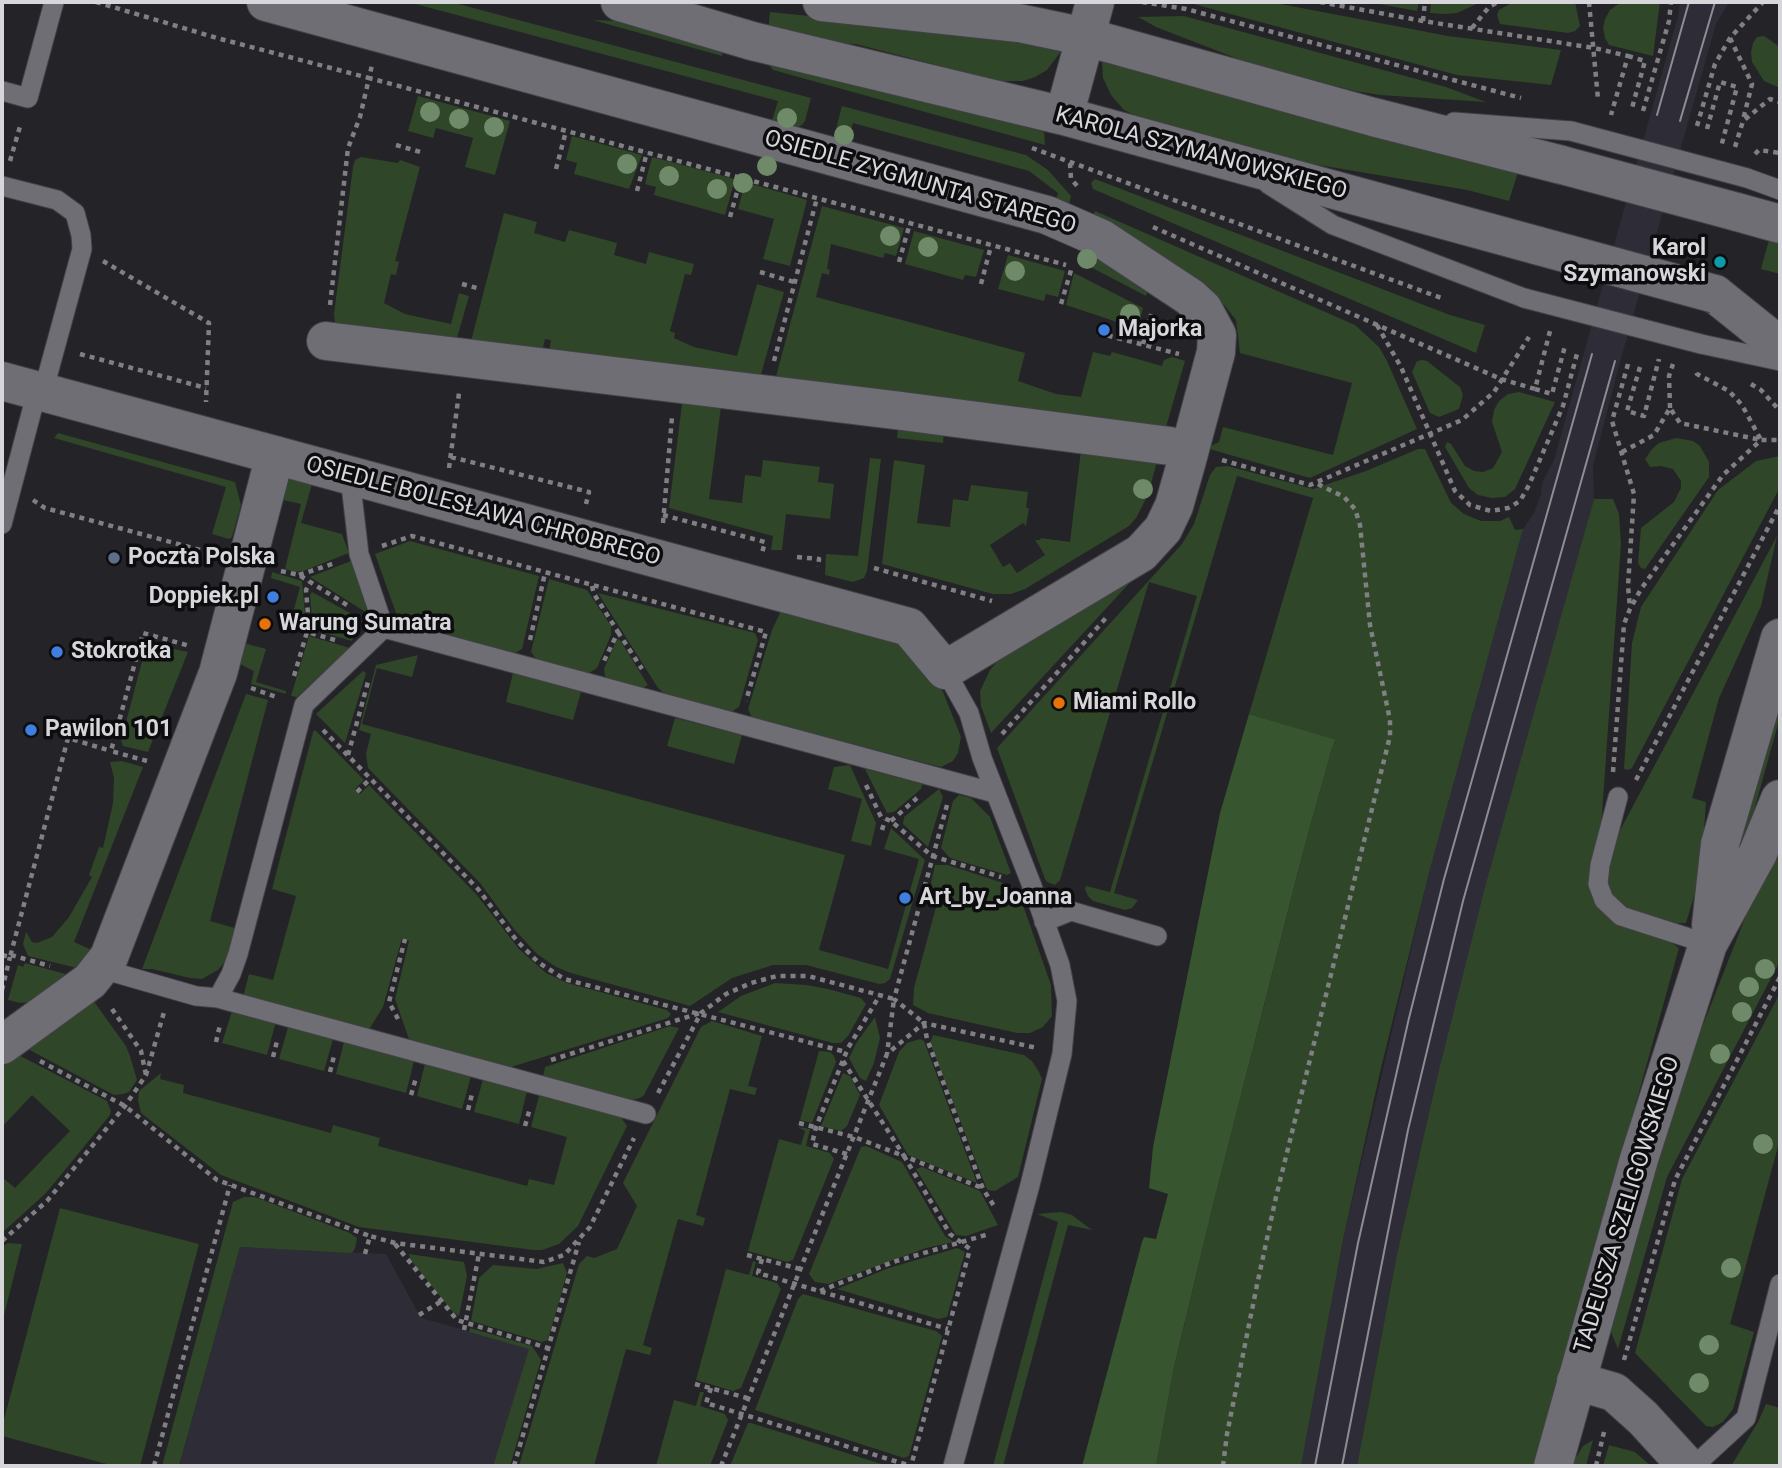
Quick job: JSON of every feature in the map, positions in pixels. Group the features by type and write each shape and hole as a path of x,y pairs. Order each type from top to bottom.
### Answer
{"street":[{"name":"OSIEDLE ZYGMUNTA STAREGO","path":"265,2 1047,215 1102,239 1190,297 1203,309 1217,335 1216,352 1180,449 1174,506 1163,529 1141,553 945,670"},
{"name":"KAROLA SZYMANOWSKIEGO","path":"620,2 752,41 1064,116 1780,312"},
{"path":"822,2 1019,23 1091,19 1373,117 1567,148 1742,195 1780,213"},
{"path":"1064,116 1091,19"},
{"path":"1742,195 1780,224"},
{"path":"1715,294 1771,339 1780,350"},
{"path":"326,341 894,410 1180,449"},
{"name":"OSIEDLE BOLESŁAWA CHROBREGO","path":"27,388 909,627 945,670"},
{"path":"17,1051 102,969 109,957 181,775 206,660 247,562 275,455"},
{"name":"TADEUSZA SZELIGOWSKIEGO","path":"1553,1466 1639,1159 1708,944 1720,844 1780,638"},
{"name":"TADEUSZA SZELIGOWSKIEGO","path":"1708,944 1758,853 1780,799"},
{"path":"1576,1381 1614,1392 1643,1418 1687,1466"}],"lane":[{"path":"2,91 28,98 54,2"},
{"path":"1234,163 1333,225 1524,298 1701,344 1780,361"},
{"path":"2,186 57,200 75,213 82,249 27,388 12,486 2,524"},
{"path":"1742,195 1780,190"},
{"path":"350,477 359,554 384,628"},
{"path":"384,628 995,793"},
{"path":"218,998 238,954 304,705 384,628"},
{"path":"945,670 969,713 982,758 1060,965 1067,1001 1062,1054 1030,1185 953,1466"},
{"path":"1618,797 1600,865 1598,884 1604,900 1621,916 1708,944"},
{"path":"1044,922 1071,911 1157,936"},
{"path":"102,969 646,1114"},
{"path":"1695,1466 1746,1418 1780,1284"}],"path":[{"path":"96,2 217,38 910,223 1083,272"},
{"path":"1142,2 1186,9 1524,99"},
{"path":"1320,2 1594,48 1645,61 1632,108"},
{"path":"1423,21 1425,2"},
{"path":"1471,28 1489,7 1498,2"},
{"path":"1590,2 1598,99"},
{"path":"1643,111 1669,21 1671,2"},
{"path":"1697,126 1714,64 1730,38 1763,2"},
{"path":"1730,38 1752,84 1738,137"},
{"path":"1610,119 1628,57"},
{"path":"326,341 348,148 360,117 369,78"},
{"path":"1707,129 1720,82 1737,87 1724,134"},
{"path":"2,186 28,98"},
{"path":"1743,121 1770,99 1780,102"},
{"path":"556,169 566,131"},
{"path":"396,145 424,153"},
{"path":"1021,145 1296,245"},
{"path":"1764,151 1780,153"},
{"path":"637,191 647,152"},
{"path":"1070,162 1071,179 1087,198 1073,225"},
{"path":"730,217 741,178"},
{"path":"765,396 817,198"},
{"path":"899,262 910,223"},
{"path":"1150,225 1501,379 1552,394 1565,346"},
{"path":"981,284 991,246"},
{"path":"82,249 209,323 205,412"},
{"path":"1061,304 1072,267"},
{"path":"760,272 794,282"},
{"path":"462,284 477,288"},
{"path":"1376,324 1401,367 1455,491 1470,505 1491,511 1508,508 1520,500 1529,485 1563,406 1578,350"},
{"path":"1098,333 1180,354"},
{"path":"1180,449 1310,485 1462,420 1494,392 1529,337"},
{"path":"1535,389 1547,342"},
{"path":"68,351 206,388"},
{"path":"448,480 464,358"},
{"path":"1640,367 1627,411 1644,416 1660,358"},
{"path":"1628,364 1612,421 1634,494 1628,586 1630,609"},
{"path":"1669,376 1670,408 1680,423 1761,440 1780,440"},
{"path":"1702,376 1729,391 1742,405 1761,440"},
{"path":"1742,378 1761,390 1780,411"},
{"path":"662,526 675,384"},
{"path":"1622,452 1654,435 1670,408"},
{"path":"1761,440 1723,475 1641,589 1630,609 1624,624 1612,789 1618,797 1628,794 1780,505"},
{"path":"1223,1466 1227,1434 1276,1198 1390,736 1390,720 1370,625 1360,525 1355,509 1344,497 1316,483"},
{"path":"12,486 45,508 299,576 384,628"},
{"path":"299,576 412,536 766,632 739,723"},
{"path":"874,568 990,601 1000,601"},
{"path":"524,666 545,573"},
{"path":"307,632 309,627 306,590 310,582"},
{"path":"592,586 594,594 653,686 655,701"},
{"path":"982,758 1111,612"},
{"path":"596,685 618,632"},
{"path":"111,751 144,633 206,660 261,692 304,705 312,719 478,889 517,941 538,962 564,979 846,1052"},
{"path":"2,990 68,738 147,761 181,775"},
{"path":"856,754 858,766 881,817 891,821 932,856 1032,886"},
{"path":"357,792 370,779"},
{"path":"954,780 894,999 924,1023 1062,1054"},
{"path":"882,830 885,820"},
{"path":"405,939 389,1002 407,1050"},
{"path":"2,955 10,957"},
{"path":"1596,1466 1614,1392 1675,1180 1780,977"},
{"path":"2,1241 47,1201 125,1106 146,1075 171,988"},
{"path":"847,1154 812,1144 816,1127 846,1052 880,995"},
{"path":"506,1076 701,1013"},
{"path":"720,1466 887,1054 924,1023"},
{"path":"924,1023 927,1039 983,1189"},
{"path":"17,1051 125,1106 217,1180 370,1236"},
{"path":"711,1388 706,1403 911,1466 970,1249 950,1234 843,1060"},
{"path":"799,1123 854,1137 983,1189 990,1196 1001,1220"},
{"path":"154,1466 230,1185"},
{"path":"820,1291 893,1262 995,1232"},
{"path":"514,1466 579,1242"},
{"path":"395,1243 440,1302 465,1327 548,1348"},
{"path":"465,1327 479,1254"},
{"path":"747,1255 800,1269"},
{"path":"762,1259 758,1273 948,1329"},
{"path":"419,1315 440,1302"},
{"path":"695,1384 747,1398"}],"shaded area":[{"path":"1680,2 1729,2 1716,24 1620,362 1593,466 1594,499 1436,1082 1397,1254 1357,1466 1301,1466 1343,1240 1429,873 1523,529 1534,513 1541,495 1542,483 1554,460"},
{"path":"240,1247 386,1254 421,1318 530,1348 493,1466 179,1466"}],"green space":[{"path":"408,2 451,2 811,98 805,121 796,128 771,124 778,101"},
{"path":"1186,2 1270,2 1448,36 1561,50 1551,85 1457,75"},
{"path":"1368,2 1419,2 1417,11"},
{"path":"1431,2 1481,2 1457,13 1444,14 1430,13"},
{"path":"1513,2 1575,2 1580,26 1568,33 1500,24 1497,15 1499,10"},
{"path":"1621,2 1660,2 1653,56 1609,45 1603,28 1605,19 1610,10"},
{"path":"770,12 989,34 1062,50 1047,70 1035,77 1023,81 998,81 856,44 809,42 768,33"},
{"path":"1184,16 1446,87 1486,102 1355,91 1246,62 1156,27 1138,17"},
{"path":"593,20 646,22 723,44 722,56"},
{"path":"1764,36 1780,47 1780,88 1764,81 1752,62 1753,43 1757,37"},
{"path":"1102,60 1518,172 1509,201 1467,190 1307,163 1146,121 1124,110 1111,95 1103,78"},
{"path":"766,61 857,80 1044,132 1045,145 773,70"},
{"path":"418,96 510,121 495,175 465,167 473,138 436,128 433,138 408,131"},
{"path":"842,106 1026,155 1048,170 1071,196 1069,204 1056,199 1058,193 1029,171 853,123 847,143 842,142 835,133"},
{"path":"572,136 642,155 629,189 574,174 577,163 566,160"},
{"path":"361,157 398,163 400,160 420,167 395,261 399,262 396,275 391,274 384,303 405,314 451,324 459,293 469,296 455,345 335,324 334,314 353,167 355,160"},
{"path":"652,157 735,179 725,215 654,195 656,187 645,184"},
{"path":"1095,179 1450,315 1485,325 1476,353 1093,189 1091,183"},
{"path":"745,182 807,200 790,266 763,259 774,219 738,209"},
{"path":"822,206 904,228 896,256 885,253 883,258 831,244 827,269 830,270 829,275 822,273 816,297 1025,353 1018,381 1056,394 1081,397 1093,352 1110,356 1112,352 1162,366 1164,360 1172,357 1185,361 1164,434 775,380"},
{"path":"1095,211 1355,325 1379,347 1417,429 1310,478 1206,448 1219,442 1223,427 1333,455 1352,383 1240,353 1236,320 1225,306 1203,287 1092,218"},
{"path":"504,213 537,222 534,233 565,242 569,230 617,243 614,255 646,264 649,252 694,264 691,275 685,274 670,331 675,333 674,338 694,347 737,356 757,284 784,292 760,378 548,357 551,340 545,339 542,352 470,345"},
{"path":"914,231 984,250 976,277 965,275 963,280 905,264"},
{"path":"1769,240 1780,243 1780,274 1761,269"},
{"path":"1082,245 1149,288 1146,296 1079,261"},
{"path":"1008,255 1065,271 1058,297 1046,294 1044,301 998,289"},
{"path":"1074,273 1143,308 1138,329 1066,305"},
{"path":"1422,360 1460,387 1463,395 1459,409 1439,417 1430,413 1412,372 1417,361"},
{"path":"1519,392 1555,402 1515,489 1505,497 1478,495 1469,488 1445,447 1447,442 1451,444 1465,466 1474,471 1483,472 1493,468 1502,452 1492,422 1494,410 1499,401 1508,394"},
{"path":"683,396 721,407 709,499 742,503 745,475 761,477 763,460 820,467 818,482 834,484 830,519 786,514 782,550 771,550 773,536 669,508"},
{"path":"899,420 944,433 943,443 897,438"},
{"path":"58,433 235,482 241,505 232,537 229,539 212,534 226,487 54,438"},
{"path":"1676,438 1693,441 1700,446 1709,462 1709,477 1645,569 1641,568 1638,563 1641,528 1674,502 1681,488 1681,481 1673,469 1650,467 1645,459 1659,443"},
{"path":"1418,449 1425,449 1451,503 1464,514 1481,521 1500,521 1509,517 1515,530 1523,529 1429,873 1381,1068 1343,1240 1301,1466 1156,1466 1174,1367 1213,1205 1302,856 1336,741 1249,714 1313,498 1237,476 1114,893 1138,900 1132,908 1125,910 1093,901 1085,889 1086,886 1110,892 1197,596 1149,582 1060,880 1055,885 1045,879 997,748 1182,544 1194,524 1210,475 1216,467 1228,466 1313,489"},
{"path":"1081,450 1160,450 1148,495 1129,526 1025,589 1011,594 993,594 882,564 894,460 925,465 917,523 950,527 953,499 968,501 971,485 1028,492 1026,526 1023,523 990,545 1003,567 1010,563 1017,573 1045,555 1035,540 1041,538 1070,542"},
{"path":"1780,456 1779,489 1632,768 1624,769 1632,643 1641,607 1718,490 1756,461"},
{"path":"870,458 881,459 867,571 864,578 853,582 825,575 826,554 858,556"},
{"path":"296,476 312,484 301,523 342,534 349,553 295,572 285,569 301,504 279,499 288,481"},
{"path":"1594,499 1613,499 1619,514 1621,544 1601,828 1591,886 1679,948 1535,1466 1357,1466 1397,1254 1436,1082 1485,887"},
{"path":"1777,536 1761,606 1719,698 1692,798 1706,802 1701,873 1686,923 1676,923 1626,908 1613,896 1608,883 1608,870 1618,834"},
{"path":"410,541 539,576 522,649 515,653 401,622 375,554"},
{"path":"351,561 366,606 367,613 310,577"},
{"path":"272,572 302,581 306,625 291,620 300,587 271,578"},
{"path":"1136,576 991,733 981,706 980,691 990,670 1000,658"},
{"path":"549,579 587,590 611,626 611,635 597,668 589,673 537,660 531,652"},
{"path":"312,592 359,618 352,641 313,630"},
{"path":"598,593 755,633 758,640 739,707 731,712 665,694 658,688"},
{"path":"781,611 894,639 935,679 943,692 961,737 958,753 953,761 941,767 752,718 748,709 772,630"},
{"path":"309,636 350,648 297,697 291,696"},
{"path":"617,639 648,685 642,688 605,676 604,669"},
{"path":"244,643 266,649 256,682 286,691 286,694 251,684 254,671 234,661"},
{"path":"150,644 188,652 148,752 123,746 121,741 145,650"},
{"path":"418,655 412,677 377,668 362,724 845,855 819,950 888,969 919,859 884,849 891,828 925,860 890,979 879,984 806,965 773,965 732,978 690,1006 571,973 537,954 514,929 480,883 368,768 366,754 371,734 359,730 376,665"},
{"path":"363,671 366,673 345,743 316,714"},
{"path":"513,673 581,692 573,720 506,702"},
{"path":"1780,688 1780,717 1742,854 1734,852"},
{"path":"246,694 268,700 210,921 235,928 227,959 218,970 202,979 142,969"},
{"path":"1249,714 1336,740 1302,856 1213,1205 1174,1367 1156,1466 1082,1466 1142,1242 1144,1237 1156,1239 1168,1194 1149,1188 1153,1147 1220,813"},
{"path":"675,718 742,735 734,764 667,746"},
{"path":"315,730 364,780 355,789 360,794 369,785 476,894 519,949 546,973 567,983 667,1010 671,1014 668,1018 508,1068 410,1042 395,999 409,941 402,938 383,1007 368,1031 243,997 249,974 273,980 296,896 272,889"},
{"path":"122,761 143,767 74,942 94,951 77,968 28,956 23,944 26,932 32,942 37,943 52,937 69,917 92,877 89,875 99,847 103,848 113,803 114,778 110,762"},
{"path":"850,765 876,823 871,846 851,841 862,799 828,789 834,767"},
{"path":"865,769 922,784 921,789 894,812 887,813"},
{"path":"939,789 943,797 928,847 903,824 904,817"},
{"path":"959,795 971,798 990,817 1011,873 1007,875 950,858 941,848 953,801"},
{"path":"1780,829 1780,961 1667,1177 1618,1349 1611,1332 1662,1144 1701,1030"},
{"path":"935,865 948,865 1003,883 1018,891 1051,985 1052,1016 1043,1027 1030,1033 1017,1033 928,1013 913,1005 914,988 938,900 931,883"},
{"path":"25,963 69,975 31,1002 8,1000 18,965 23,967"},
{"path":"775,983 828,989 861,998 866,1004 848,1036 841,1043 718,1012 741,996"},
{"path":"1780,993 1780,1139 1730,1324 1754,1332 1733,1409 1723,1422 1713,1427 1706,1426 1635,1353 1682,1179"},
{"path":"90,996 126,1046 137,1080 129,1092 114,1095 26,1048"},
{"path":"232,1011 274,1022 267,1055 222,1043"},
{"path":"875,1017 880,1038 866,1081 860,1078 849,1058"},
{"path":"712,1021 762,1036 748,1086 757,1088 755,1095 730,1089 696,1215 705,1218 703,1226 678,1219 643,1345 652,1348 650,1355 626,1349 594,1466 519,1466 579,1264 587,1256 594,1258 617,1249 637,1206 623,1183 701,1027"},
{"path":"670,1026 679,1028 640,1098 628,1101 543,1077 545,1067"},
{"path":"288,1027 333,1039 324,1071 279,1059"},
{"path":"933,1035 1024,1055 1032,1061 1042,1079 1018,1177 995,1191 986,1187 930,1043"},
{"path":"920,1039 924,1041 977,1183 908,1155 879,1105 899,1052 907,1043"},
{"path":"344,1042 414,1061 406,1093 336,1074"},
{"path":"11,1051 107,1101 111,1111 46,1193 2,1233 2,1177 15,1188 70,1131 32,1095 2,1127 2,1061"},
{"path":"819,1051 830,1052 836,1062 812,1123 800,1120"},
{"path":"425,1064 471,1076 462,1109 417,1096"},
{"path":"161,1073 160,1079 184,1085 183,1093 331,1133 333,1125 380,1138 378,1146 527,1186 529,1179 554,1185 567,1137 531,1127 539,1096 620,1116 627,1126 578,1226 559,1244 533,1250 359,1227 221,1175 141,1113 139,1091"},
{"path":"843,1073 850,1076 860,1095 847,1126 841,1131 821,1126"},
{"path":"483,1079 527,1091 519,1124 474,1112"},
{"path":"798,1127 810,1129 806,1146 830,1153 834,1159 793,1260 787,1262 748,1251 779,1139 801,1145 805,1131"},
{"path":"866,1146 902,1162 945,1236 954,1242 926,1248 828,1284 815,1282 809,1274 861,1147"},
{"path":"922,1167 980,1191 998,1225 966,1236 956,1235 916,1169"},
{"path":"244,1197 255,1197 350,1233 357,1238 355,1248 352,1253 240,1247 179,1466 162,1466 233,1202"},
{"path":"60,1208 199,1244 140,1466 114,1466 2,1436 2,1427"},
{"path":"1061,1212 1072,1215 1092,1230 1068,1225 1003,1466 993,1466 1058,1222 1037,1214"},
{"path":"8,1243 22,1244 2,1323 2,1246"},
{"path":"957,1248 965,1252 947,1317 938,1319 837,1289 889,1268"},
{"path":"409,1254 464,1262 467,1276 459,1316 410,1259"},
{"path":"753,1261 756,1262 752,1276 777,1283 781,1289 741,1388 733,1391 696,1380 726,1269 749,1275"},
{"path":"563,1263 567,1273 548,1340 542,1342 471,1321 479,1278 493,1265 537,1269"},
{"path":"803,1294 936,1331 942,1336 909,1456 904,1458 755,1410 798,1299"},
{"path":"470,1328 532,1346 541,1360 510,1466 493,1466 529,1349 469,1332"},
{"path":"700,1392 704,1392 700,1406 725,1414 728,1420 710,1466 656,1466 674,1400 696,1406"},
{"path":"1766,1404 1780,1408 1780,1466 1731,1466 1758,1422"},
{"path":"748,1423 751,1423 888,1466 730,1466"},
{"path":"1593,1440 1586,1466 1571,1466 1583,1446"},
{"path":"1609,1445 1635,1452 1651,1466 1603,1466"}],"tram line":[{"path":"1657,115 1689,2"},
{"path":"1680,121 1715,2"},
{"path":"1315,1466 1358,1243 1409,1018 1444,879 1592,354"},
{"path":"1342,1466 1408,1130 1463,901 1615,361"}],"place":[{"name":"Karol Szymanowski","path":"1720,262"},
{"name":"Majorka","path":"1104,330"},
{"name":"Poczta Polska","path":"114,558"},
{"name":"Doppiek.pl","path":"273,597"},
{"name":"Warung Sumatra","path":"265,624"},
{"name":"Stokrotka","path":"57,652"},
{"name":"Miami Rollo","path":"1059,703"},
{"name":"Pawilon 101","path":"31,730"},
{"name":"Art_by_Joanna","path":"905,898"}]}
